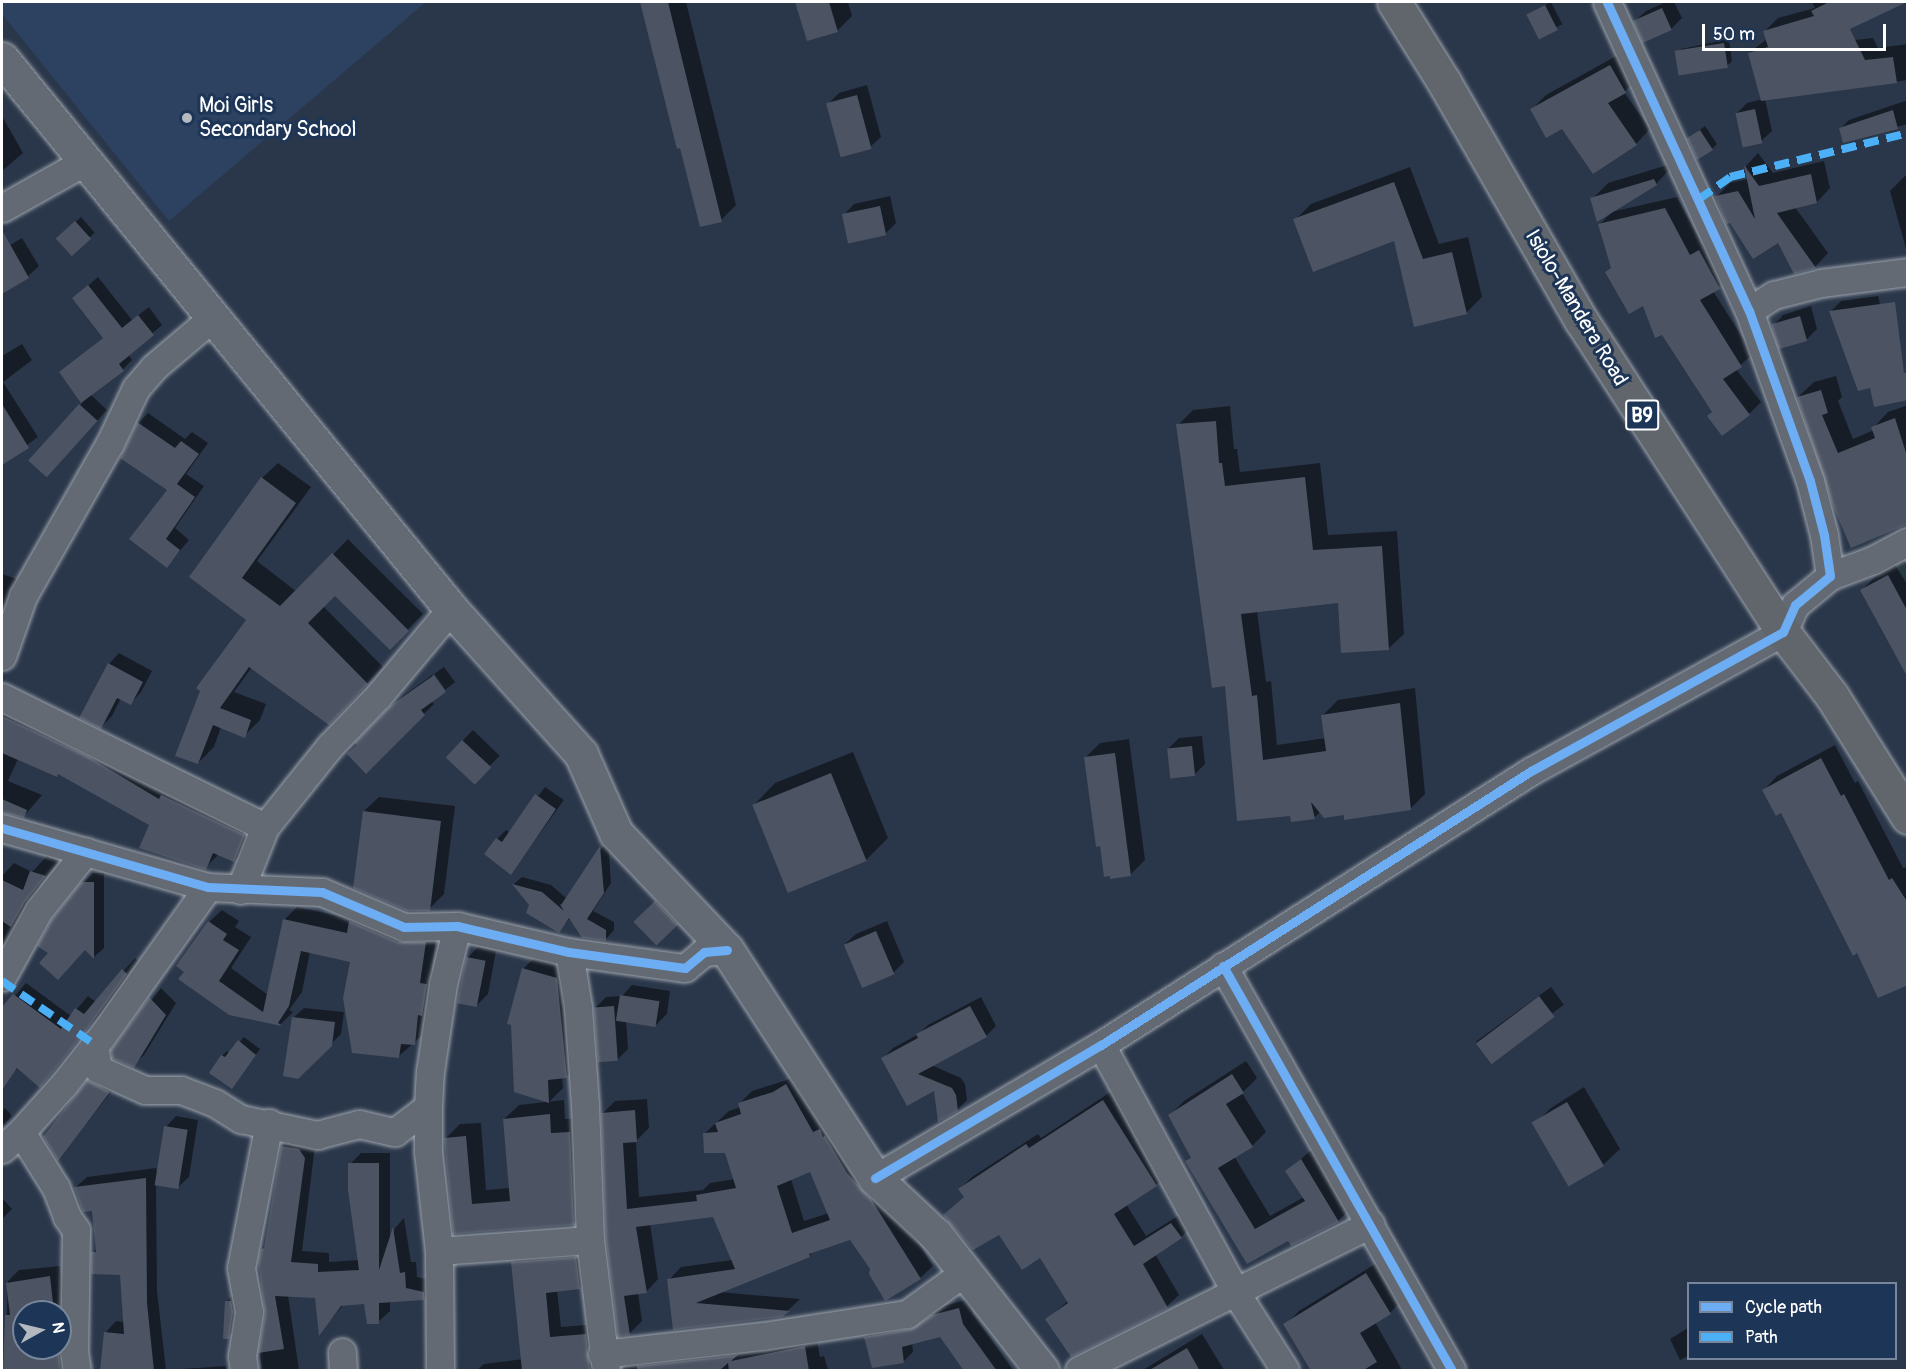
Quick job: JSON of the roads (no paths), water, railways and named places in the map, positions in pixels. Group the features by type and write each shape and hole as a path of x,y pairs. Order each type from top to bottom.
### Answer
{"highway":[{"name":"Isiolo-Mandera Road","path":"1394,2 1581,320 1783,632 1832,696 1908,817"}],"main road":[{"path":"2,59 451,609 581,754 616,833 727,950 875,1178 936,1234 1042,1371"}],"street":[{"path":"1607,2 1749,311 1810,481 1824,535 1830,576"},
{"path":"2,208 84,162"},
{"path":"1749,311 1774,295 1821,283 1908,272"},
{"path":"2,656 23,596 110,443 136,388 154,367 212,318"},
{"path":"875,1178 1101,1045 1531,771 1783,632 1795,605 1830,576 1873,560 1908,541"},
{"path":"240,890 265,827 330,746 379,695 451,609"},
{"path":"2,697 265,827"},
{"path":"2,828 208,887 322,892 404,927 458,926 570,952 685,968 704,952 727,950"},
{"path":"2,977 39,910 86,851"},
{"path":"77,1371 74,1353 76,1230 67,1217 56,1188 11,1140 64,1084 208,887"},
{"path":"440,1371 439,1251 428,1151 428,1107 430,1072 443,984 458,926"},
{"path":"570,952 578,1007 585,1093 590,1240 604,1362 630,1353 907,1314 966,1271"},
{"path":"1223,966 1452,1371"},
{"path":"94,1044 98,1069 146,1090 181,1090 215,1103 241,1119 269,1123 317,1135 359,1124 395,1132 428,1107"},
{"path":"1101,1045 1236,1293 1285,1371"},
{"path":"244,1371 242,1356 249,1312 241,1268 269,1123"},
{"path":"1079,1371 1370,1224"},
{"path":"439,1251 590,1240"}],"place":[{"name":"Moi Girls Secondary School","path":"187,118"}]}
